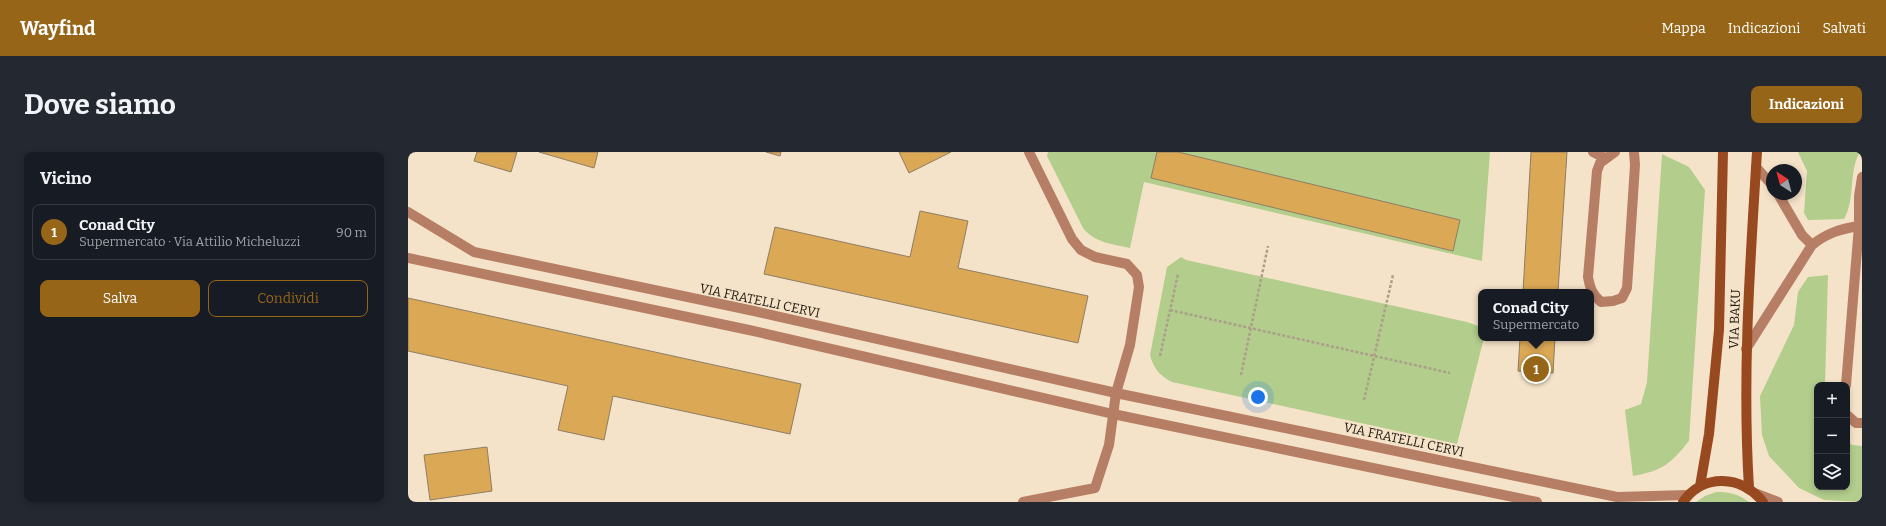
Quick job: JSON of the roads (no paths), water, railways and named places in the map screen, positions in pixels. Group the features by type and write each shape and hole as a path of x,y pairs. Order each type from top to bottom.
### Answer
{"main road":[{"name":"VIA BAKU","path":"1700,486 1709,434 1718,330 1723,152"},
{"name":"VIA BAKU","path":"1756,495 1746,439 1746,349 1757,152"},
{"path":"1685,499 1700,486 1714,481 1730,481 1756,495"}],"street":[{"path":"1023,502 1095,488 1109,445 1116,393 1130,345 1139,287 1137,275 1127,264 1095,257 1081,250 1072,239 1030,152"},
{"path":"1593,152 1606,158"},
{"path":"1591,289 1588,277 1597,171 1600,163 1615,152"},
{"path":"1594,296 1601,302 1613,301 1622,298 1627,288 1635,165 1634,152"},
{"path":"1756,167 1766,178"},
{"path":"1846,382 1859,226 1859,196 1862,177"},
{"path":"1782,200 1802,235 1812,245"},
{"name":"VIA FRATELLI CERVI","path":"408,212 474,252 754,311 1116,393 1617,497 1685,499"},
{"path":"1746,349 1812,245 1827,234 1839,229 1859,226"},
{"path":"408,258 749,330 1113,414 1537,502"},
{"path":"1850,418 1856,423 1862,423"},
{"path":"1756,495 1778,502"}],"place":[{"name":"Conad City","path":"1536,369"}]}
